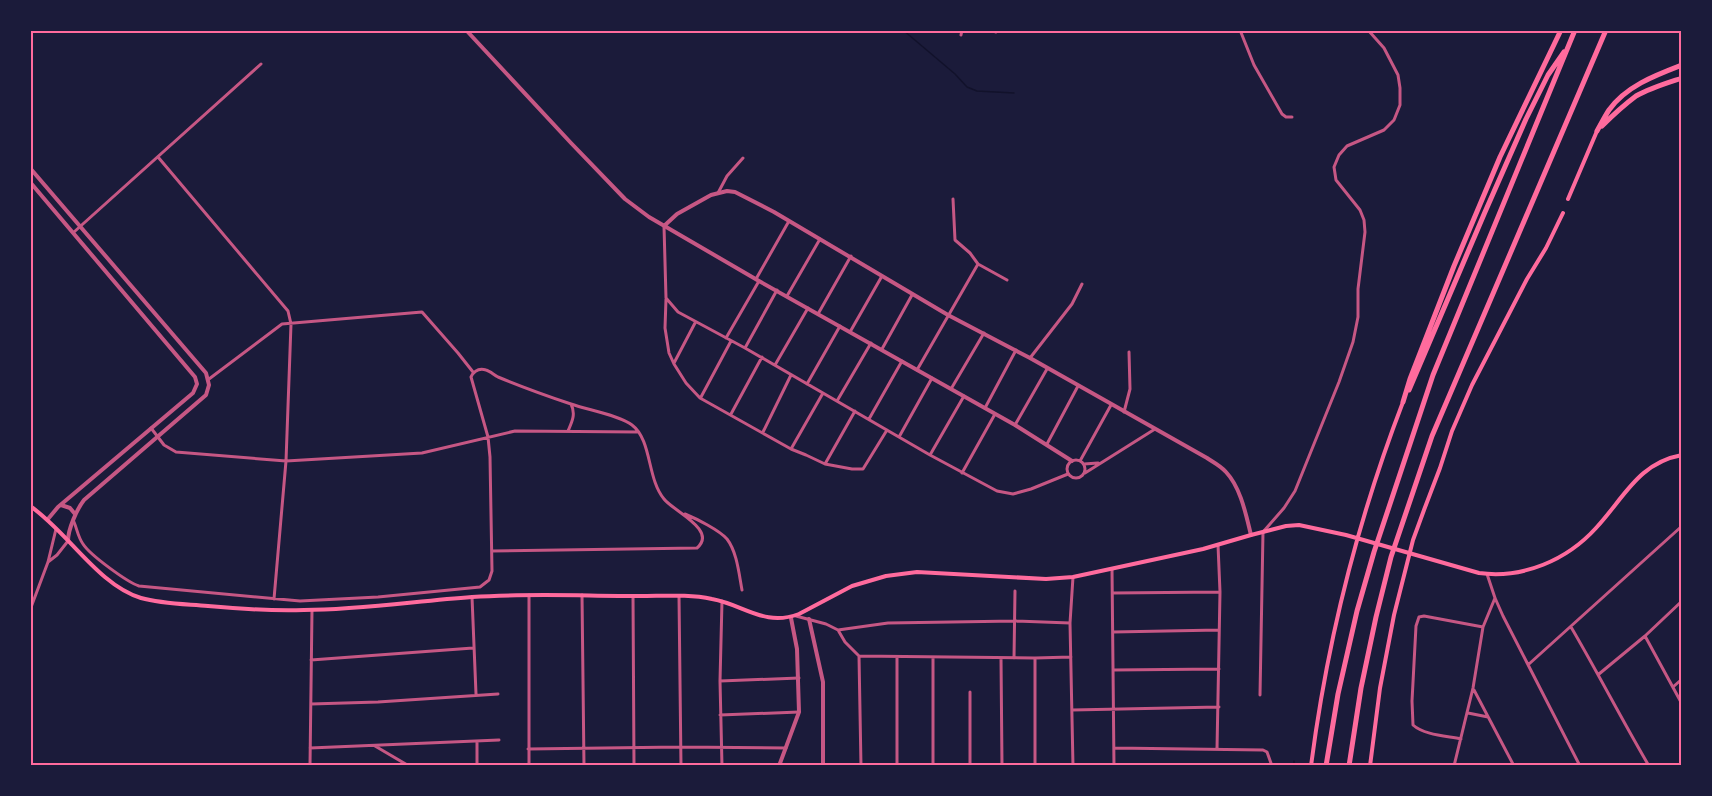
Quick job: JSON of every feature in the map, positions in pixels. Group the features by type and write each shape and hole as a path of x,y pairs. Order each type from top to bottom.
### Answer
{"highway":[{"path":"1403,402 1410,379 1500,157 1561,30"},
{"path":"1326,766 1338,693 1357,611 1374,552 1430,386 1575,30"},
{"path":"1349,766 1361,688 1376,617 1391,557 1422,464 1606,30"},
{"path":"1403,402 1526,119 1548,75 1567,49"},
{"path":"1597,131 1609,110 1621,96 1643,82 1682,65"},
{"path":"1597,131 1637,96 1682,78"}],"main road":[{"path":"1568,200 1597,131"},
{"path":"1370,766 1380,688 1394,615 1413,540 1452,431 1472,385 1563,213"},
{"path":"1311,766 1324,682 1345,584 1387,445 1403,402"},
{"path":"30,506 48,519 100,572 119,587 131,595 154,601 238,608 312,610 472,597 679,596 704,597 722,601 762,617 775,619 791,618 852,586 886,576 917,572 1046,579 1073,577 1299,525 1346,535 1425,559 1487,574 1515,572 1557,559 1576,547 1596,528 1637,478 1661,461 1682,455"}],"street":[{"path":"466,30 625,199 648,217 1015,425 1072,461 1080,461 1086,468 1084,473"},
{"path":"991,30 996,32"},
{"path":"1240,30 1254,65 1282,114 1292,117"},
{"path":"1260,695 1263,532 1295,491 1323,426 1353,342 1358,317 1364,220 1360,210 1336,180 1334,167 1339,155 1347,146 1384,130 1394,120 1400,105 1398,75 1384,48 1368,30"},
{"path":"74,232 261,63"},
{"path":"158,157 288,311 291,324 286,461 274,599"},
{"path":"718,193 727,176 743,158"},
{"path":"30,168 207,373 209,379 206,395 89,495 75,515 68,533 68,541 48,562"},
{"path":"30,182 109,273 197,381 197,387 193,393 51,513 48,519"},
{"path":"663,226 678,214 711,195 735,192 851,256 912,295 1030,358 1207,458 1225,470 1232,479 1251,535"},
{"path":"952,198 956,242 970,253 978,264 1007,280"},
{"path":"726,338 789,221"},
{"path":"663,226 666,341 674,364 686,383 700,398 791,449 825,464 860,470 888,430"},
{"path":"787,296 820,239"},
{"path":"818,314 851,256"},
{"path":"917,370 978,264"},
{"path":"109,273 116,267"},
{"path":"850,332 882,276"},
{"path":"1030,358 1072,304 1082,284"},
{"path":"745,348 777,290"},
{"path":"882,349 912,295"},
{"path":"666,298 678,312 695,322 762,357 930,455 997,491 1013,494 1068,474"},
{"path":"776,365 808,308"},
{"path":"209,379 282,324 422,312 473,372"},
{"path":"674,364 695,322"},
{"path":"807,384 840,326"},
{"path":"951,389 984,333"},
{"path":"700,398 731,341"},
{"path":"837,401 871,343"},
{"path":"985,408 1016,351"},
{"path":"1124,412 1130,389 1129,352"},
{"path":"731,414 762,357"},
{"path":"869,419 902,361"},
{"path":"1015,425 1047,369"},
{"path":"473,372 486,370 498,377 632,425 640,432 644,441 657,491 667,504 700,529 703,536 697,548 492,551"},
{"path":"74,522 87,549 140,586 300,601 476,588 486,583 491,576 492,551 488,437 471,377 473,372"},
{"path":"763,432 791,375"},
{"path":"899,437 932,378"},
{"path":"1047,444 1078,386"},
{"path":"791,449 823,393"},
{"path":"930,455 964,396"},
{"path":"568,431 573,421 572,404"},
{"path":"1080,461 1111,405"},
{"path":"825,464 855,411"},
{"path":"962,473 995,414"},
{"path":"151,428 167,447 180,453 286,461 422,453 515,431 640,432"},
{"path":"1068,474 1075,478 1081,477 1155,429"},
{"path":"1068,474 1068,467 1072,461"},
{"path":"1084,464 1100,463"},
{"path":"61,505 70,508 75,515"},
{"path":"678,511 726,539 736,561 742,590"},
{"path":"1529,664 1682,526"},
{"path":"30,610 48,562 57,528"},
{"path":"1217,749 1220,592 1218,545"},
{"path":"1112,569 1114,766"},
{"path":"1487,574 1495,598 1580,766"},
{"path":"1072,766 1070,623 1073,577"},
{"path":"1014,658 1015,591"},
{"path":"1113,593 1220,592"},
{"path":"529,595 529,766"},
{"path":"582,596 584,766"},
{"path":"633,596 634,766"},
{"path":"679,596 681,766"},
{"path":"472,597 476,695"},
{"path":"1454,766 1468,713 1483,627 1495,598"},
{"path":"722,601 720,681 722,766"},
{"path":"1599,674 1646,636 1682,601"},
{"path":"310,766 312,610"},
{"path":"796,615 838,630 849,647 860,657 1071,657"},
{"path":"1461,739 1413,725 1416,626 1419,617 1424,615 1483,627"},
{"path":"778,766 799,712 797,649 791,618"},
{"path":"809,619 822,682 823,766"},
{"path":"838,630 888,623 1015,621 1070,623"},
{"path":"1571,627 1649,766"},
{"path":"1112,632 1219,630"},
{"path":"1646,636 1682,704"},
{"path":"311,660 473,648"},
{"path":"860,657 861,766"},
{"path":"897,658 897,766"},
{"path":"933,658 933,766"},
{"path":"1001,658 1002,766"},
{"path":"1035,658 1035,766"},
{"path":"1112,670 1219,669"},
{"path":"720,681 799,678"},
{"path":"1673,687 1682,679"},
{"path":"1473,688 1514,766"},
{"path":"970,692 970,766"},
{"path":"311,704 498,694"},
{"path":"1072,710 1219,707"},
{"path":"720,715 799,712"},
{"path":"1468,713 1488,717"},
{"path":"310,748 499,740"},
{"path":"477,742 477,766"},
{"path":"375,746 409,766"},
{"path":"528,749 786,748"},
{"path":"1114,748 1263,750 1267,752 1272,766"}],"waterway":[{"path":"903,30 967,87 977,91 1014,93"},
{"path":"1294,761 1294,766"}]}
